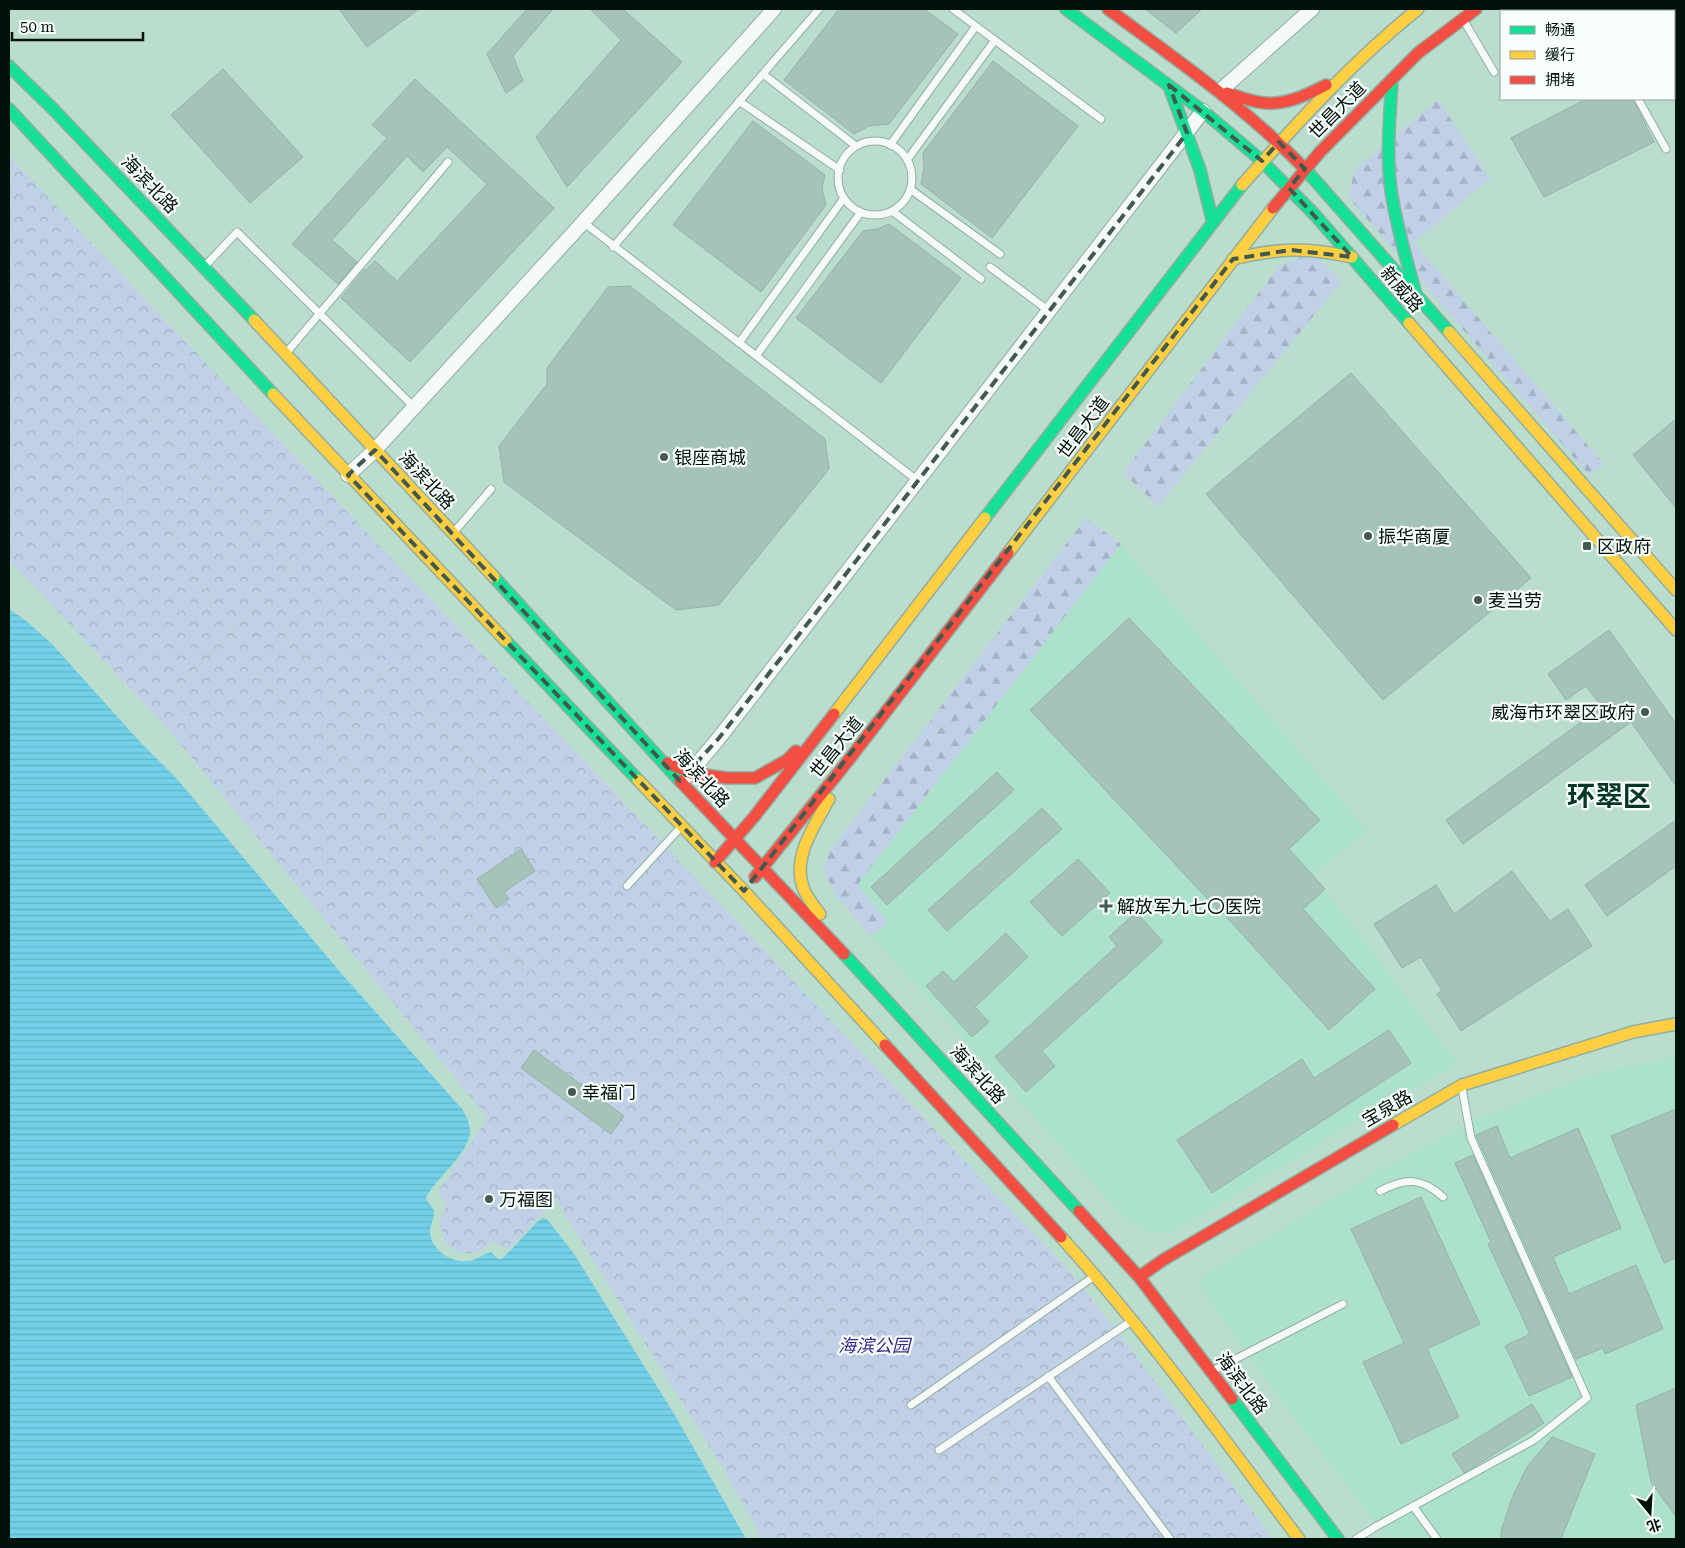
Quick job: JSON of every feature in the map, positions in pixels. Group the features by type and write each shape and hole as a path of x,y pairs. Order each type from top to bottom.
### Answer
{"main road":[{"name":"新威路","path":"1066,9 1203,111 1262,161 1289,188 1352,257 1676,630"},
{"name":"新威路","path":"1108,9 1220,91 1279,142 1305,169 1676,590"},
{"name":"世昌大道","path":"715,862 754,817 1262,161 1309,110 1394,28 1418,9"},
{"name":"世昌大道","path":"744,891 852,757 1289,188 1305,169 1418,53 1476,9"},
{"name":"海滨北路","path":"9,66 54,110 204,267 454,534 662,761 685,777 735,839 845,955 1139,1277 1338,1539"},
{"path":"1220,91 1260,103 1275,104 1293,101 1348,73"},
{"path":"1392,79 1389,139 1391,192 1416,295"},
{"path":"1168,85 1205,181 1213,223"},
{"path":"9,109 348,475 744,891 1095,1275 1299,1539"},
{"path":"1233,259 1255,254 1291,250 1321,250 1352,257"},
{"path":"685,777 755,778 787,760 826,724"},
{"path":"845,955 802,885 800,864 807,840 852,757"},
{"name":"宝泉路","path":"1139,1277 1163,1260 1462,1085 1633,1032 1676,1024"}],"street":[{"path":"348,475 375,450 774,9"},
{"path":"1220,91 1312,9"},
{"path":"685,777 918,481 1203,111"}],"lane":[{"path":"613,246 819,9"},
{"path":"953,9 1101,119"},
{"path":"1462,19 1494,72"},
{"path":"890,144 976,26"},
{"path":"907,160 995,40"},
{"path":"763,74 856,146"},
{"path":"1639,100 1666,149"},
{"path":"739,101 840,170"},
{"path":"867,142 890,144 900,151 912,171 910,189 902,203 892,211 880,215 861,212 844,198 840,190 838,177 840,170 847,154 856,146 867,142"},
{"path":"285,354 448,162"},
{"path":"910,189 1000,254"},
{"path":"739,343 844,198"},
{"path":"892,211 981,279"},
{"path":"756,356 861,212"},
{"path":"583,222 918,481"},
{"path":"204,267 238,232 414,407"},
{"path":"990,267 1049,311"},
{"path":"454,534 491,489"},
{"path":"627,886 682,826"},
{"path":"1356,1539 1534,1440 1587,1398 1471,1138 1462,1085"},
{"path":"1380,1191 1396,1183 1415,1180 1432,1187 1443,1197"},
{"path":"911,1405 1095,1275"},
{"path":"1211,1371 1343,1304"},
{"path":"939,1450 1132,1321"},
{"path":"1048,1376 1170,1539"},
{"path":"1413,1506 1437,1539"}],"path":[{"path":"9,272 171,437 257,528 288,565 600,898"},
{"path":"93,429 137,483 231,630 254,670 329,736 416,857 428,845 483,773"},
{"path":"95,515 149,474 171,437"},
{"path":"132,663 328,453"},
{"path":"170,699 341,505 360,487"},
{"path":"260,597 347,715 480,932 535,976"},
{"path":"329,736 386,670"},
{"path":"736,1045 994,1323"},
{"path":"676,1121 830,1308 825,1352"},
{"path":"664,1137 706,1184 684,1207 708,1233 695,1246 751,1307"},
{"path":"676,1333 731,1312 751,1307 766,1304 812,1305 865,1315 904,1332 942,1358"},
{"path":"791,1304 794,1351"},
{"path":"988,1433 998,1472 999,1500 997,1524"}],"highlighted area":[{"path":"1169,85 1262,161 1279,142 1305,169 1289,188 1352,257 1291,250 1233,259 744,891 348,475 375,450 680,781 719,738 1187,133"}],"shaded area":[{"name":"解放军九七〇医院","path":"1121,544 1368,830 1313,876 1325,889 1459,1064 1380,1108 1171,1234 1148,1232 1127,1222 871,936 888,923 858,884"},
{"path":"1676,1056 1676,1539 1388,1539 1286,1408 1201,1290 1200,1277 1380,1169 1474,1120 1591,1074"}],"green space":[{"path":"1438,100 1490,178 1414,243 1604,464 1589,475 1349,198 1354,170"},
{"name":"海滨公园","path":"9,156 1070,1272 1126,1343 1273,1539 762,1539 723,1468 555,1199 508,1250 494,1241 476,1253 459,1253 445,1243 439,1221 447,1204 438,1191 488,1118 163,723 9,560"},
{"path":"1312,253 1342,281 1158,506 1123,473 1279,266"},
{"path":"1086,518 1121,544 858,884 888,923 871,936 837,896 824,872 828,853"}],"water":[{"path":"9,609 25,620 52,644 140,742 177,779 341,973 462,1109 469,1125 469,1139 465,1148 426,1198 434,1211 430,1231 431,1238 438,1250 449,1258 462,1261 472,1260 491,1252 498,1259 502,1259 537,1222 542,1218 547,1219 574,1254 673,1412 746,1539 9,1539"}],"building":[{"path":"339,9 419,9 367,47"},
{"path":"527,9 553,9 513,56 523,81 506,93 487,54"},
{"path":"590,9 623,9 682,62 567,187 536,137 621,40"},
{"path":"839,9 924,9 958,34 889,124 869,126 854,134 784,80"},
{"path":"1145,9 1202,9 1176,33"},
{"path":"993,61 1078,126 992,238 921,184 924,168 923,153"},
{"path":"223,69 303,157 250,203 171,115"},
{"path":"415,79 554,208 410,362 341,298 365,269 375,261 397,281 487,184 447,147 423,172 407,156 332,240 357,262 338,284 292,244 387,138 372,125"},
{"path":"1584,100 1633,100 1654,142 1544,197 1511,138"},
{"path":"753,121 825,175 822,189 826,205 761,292 673,225"},
{"path":"889,224 961,278 881,383 796,318 863,231 877,229"},
{"name":"银座商城","path":"630,286 825,439 829,469 719,605 676,610 504,482 499,446 547,384 547,368 608,287"},
{"name":"振华商厦","path":"1351,373 1531,578 1383,700 1206,494"},
{"path":"1676,419 1676,508 1633,455"},
{"path":"1129,618 1320,820 1289,849 1325,889 1303,909 1375,989 1329,1030 1222,912 1030,710"},
{"path":"1609,630 1676,724 1676,786 1631,722 1463,844 1446,820 1602,707 1586,686 1566,700 1548,674"},
{"path":"997,772 1014,790 887,905 871,887"},
{"path":"1042,808 1062,829 947,931 928,910"},
{"path":"1676,820 1676,866 1607,916 1585,885"},
{"path":"521,849 535,871 504,892 509,899 496,908 477,879"},
{"path":"1078,859 1110,893 1062,936 1030,902"},
{"path":"1512,871 1550,921 1568,909 1592,946 1461,1031 1437,994 1442,991 1421,957 1402,968 1374,924 1436,885 1454,914"},
{"path":"1136,912 1163,942 1042,1051 1055,1066 1026,1092 995,1057 1117,946 1109,937"},
{"path":"1006,933 1028,957 975,1007 989,1022 972,1037 926,986 943,971 954,982"},
{"path":"1389,1030 1411,1063 1212,1193 1177,1140 1302,1059 1314,1078"},
{"name":"幸福门","path":"534,1050 624,1116 611,1134 521,1068"},
{"path":"1676,1109 1676,1258 1664,1263 1611,1136"},
{"path":"1497,1126 1510,1158 1578,1128 1621,1228 1553,1257 1569,1294 1636,1265 1663,1329 1605,1354 1603,1348 1576,1359 1476,1135"},
{"path":"1473,1155 1572,1377 1529,1396 1505,1346 1530,1334 1488,1244 1491,1242 1455,1163"},
{"path":"1421,1197 1480,1324 1427,1349 1459,1417 1401,1444 1363,1362 1404,1343 1351,1229"},
{"path":"1676,1388 1676,1517 1651,1482 1636,1405"},
{"path":"1532,1404 1544,1423 1464,1473 1452,1454"},
{"path":"1552,1437 1595,1454 1561,1539 1501,1539 1501,1531 1512,1498 1527,1467"}],"traffic: fast":[{"path":"1066,9 1203,111 1262,161"},
{"path":"9,66 54,110 254,320"},
{"path":"1392,79 1389,121 1391,190 1416,295"},
{"path":"1169,86 1200,170 1213,223"},
{"path":"9,109 273,394"},
{"path":"1262,161 1316,216 1409,323"},
{"path":"1305,169 1449,332"},
{"path":"985,518 1242,185"},
{"path":"494,577 680,781"},
{"path":"506,641 638,780"},
{"path":"844,954 1079,1211"},
{"path":"1232,1399 1338,1539"}],"traffic: slow":[{"path":"1242,185 1348,71 1418,9"},
{"path":"1008,553 1273,208"},
{"path":"1233,259 1292,250 1306,250 1352,257"},
{"path":"254,320 494,577"},
{"path":"1409,323 1676,630"},
{"path":"1449,332 1676,590"},
{"path":"273,394 506,641"},
{"path":"834,714 985,518"},
{"path":"638,780 744,891 885,1045"},
{"path":"820,914 804,891 800,876 800,864 807,841 829,799"},
{"path":"1393,1125 1462,1085 1633,1032 1676,1024"},
{"path":"1061,1237 1154,1347 1299,1539"}],"traffic: jam":[{"path":"1108,9 1185,66 1259,125 1305,169"},
{"path":"1273,208 1320,152 1418,53 1476,9"},
{"path":"1227,93 1258,102 1276,103 1302,97 1326,85"},
{"path":"755,877 851,757 1008,553"},
{"path":"715,862 754,817 834,714"},
{"path":"667,763 691,773 727,778 755,778 787,760 796,751"},
{"path":"680,781 844,954"},
{"path":"885,1045 1061,1237"},
{"path":"1139,1277 1163,1260 1393,1125"},
{"path":"1079,1211 1139,1277 1232,1399"}],"place":[{"name":"银座商城","path":"664,457"},
{"name":"振华商厦","path":"1368,536"},
{"name":"区政府","path":"1587,546"},
{"name":"麦当劳","path":"1478,600"},
{"name":"威海市环翠区政府","path":"1645,712"},
{"name":"解放军九七〇医院","path":"1106,906"},
{"name":"幸福门","path":"572,1092"},
{"name":"万福图","path":"489,1199"}],"district":[{"name":"环翠区","path":"1609,796"}]}
